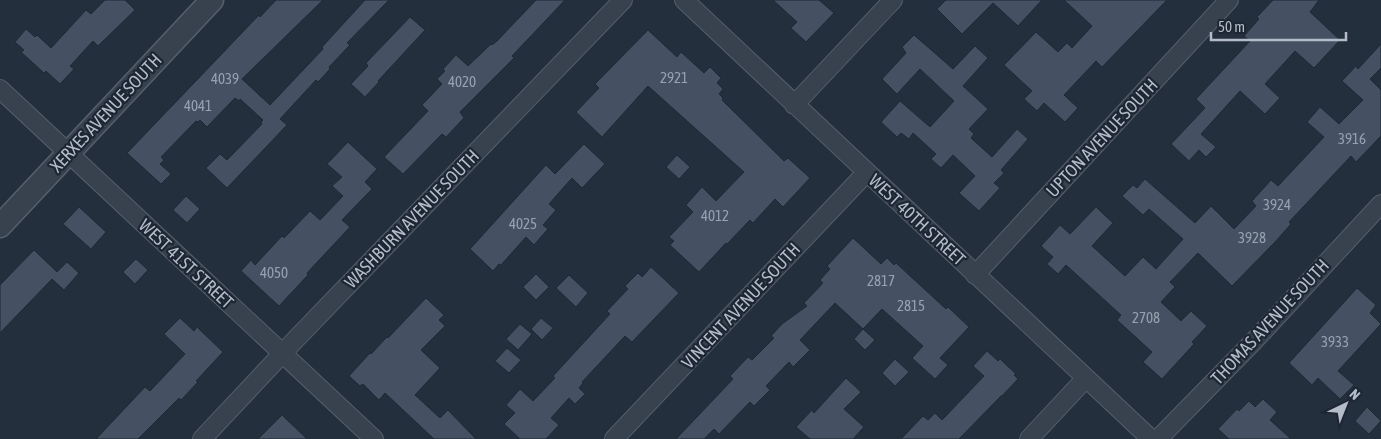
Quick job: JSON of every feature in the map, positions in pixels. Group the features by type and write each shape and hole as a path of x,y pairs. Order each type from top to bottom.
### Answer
{"street":[{"name":"XERXES AVENUE SOUTH","path":"0,226 212,0"},
{"name":"WASHBURN AVENUE SOUTH","path":"202,439 623,0"},
{"name":"WEST 40TH STREET","path":"684,0 1151,439"},
{"path":"794,105 893,0"},
{"name":"UPTON AVENUE SOUTH","path":"975,275 1229,0"},
{"name":"WEST 41ST STREET","path":"0,89 374,439"},
{"name":"VINCENT AVENUE SOUTH","path":"614,439 867,172"},
{"name":"THOMAS AVENUE SOUTH","path":"1158,439 1253,342 1381,204"},
{"path":"1029,439 1086,378"}],"building":[{"path":"105,0 125,0 135,10 98,46 93,41 70,66 74,69 60,84 46,71 44,73 21,52 24,50 15,42 26,29 35,37 37,35 51,48 86,10 91,14"},
{"path":"276,0 323,0 242,79 270,105 323,49 322,47 365,0 389,0 347,43 350,45 329,67 330,69 318,82 316,80 280,119 287,125 227,188 206,168 220,154 227,160 262,124 263,120 240,99 239,101 235,98 207,127 200,120 196,121 161,157 164,160 160,164 171,174 161,184 127,153 259,15 260,17"},
{"path":"536,0 565,0 512,56 514,58 460,112 464,118 446,137 442,134 403,174 384,157 428,111 422,105 442,84 437,79 445,71 443,69 456,55 468,66 491,44 497,41"},
{"path":"773,0 819,0 834,13 806,42 791,28 797,22"},
{"path":"946,0 1042,0 1018,26 993,3 962,34 937,9"},
{"path":"1064,0 1167,0 1102,67 1096,61 1064,95 1078,108 1065,122 1044,103 1037,111 1024,99 1032,91 1004,65 1036,32 1058,52 1067,43 1072,48 1092,26"},
{"path":"1273,0 1319,0 1310,12 1340,40 1314,68 1295,51 1265,84 1280,98 1265,114 1240,91 1201,134 1216,147 1206,157 1199,150 1189,161 1171,144 1205,108 1196,99 1250,41 1244,36 1259,19 1257,17"},
{"path":"410,17 425,30 365,97 351,84 368,66 366,63"},
{"path":"648,30 677,57 681,52 704,73 710,67 721,78 717,83 723,89 719,94 723,98 722,100 784,161 788,158 810,178 783,207 775,199 753,223 750,220 699,272 670,245 674,241 669,237 693,212 686,205 702,187 716,201 744,172 648,86 602,137 576,112 599,88 595,84"},
{"path":"914,35 953,69 975,46 988,58 963,86 988,109 969,129 974,134 971,138 992,157 1017,129 1028,139 1001,170 1004,173 994,183 1000,188 979,211 959,193 975,176 953,155 941,168 931,159 936,154 913,133 909,139 901,133 897,137 881,122 900,101 930,127 954,101 920,69 897,94 882,79 906,53 902,47"},
{"path":"1381,44 1381,68 1370,79 1381,90 1381,136 1356,162 1351,156 1289,222 1291,224 1275,242 1232,286 1198,253 1170,282 1175,287 1161,302 1181,321 1191,311 1207,326 1192,342 1194,344 1162,379 1143,362 1152,352 1117,320 1121,315 1066,265 1058,274 1047,264 1053,257 1041,246 1060,225 1070,234 1096,207 1113,223 1092,246 1125,276 1143,257 1156,269 1183,239 1149,209 1143,215 1122,196 1133,185 1137,188 1145,179 1195,223 1211,206 1234,229 1256,206 1252,201 1271,180 1278,186 1324,137 1307,122 1320,107 1339,124 1363,100 1342,81 1356,66 1358,69"},
{"path":"348,142 377,169 365,182 372,189 342,220 350,227 279,306 241,271 251,260 255,265 282,236 284,238 310,211 320,220 343,196 332,186 342,177 327,164"},
{"path":"584,144 605,164 582,188 572,178 549,204 556,210 543,225 548,229 534,245 526,237 501,265 499,264 493,271 470,249 546,165 555,174"},
{"path":"677,155 690,167 679,179 666,167"},
{"path":"186,196 200,209 187,223 173,210"},
{"path":"79,207 106,232 91,249 63,224"},
{"path":"853,238 881,264 887,258 894,265 896,263 946,309 948,307 969,327 940,358 948,365 935,379 912,358 923,346 882,309 863,329 835,303 800,340 810,350 793,367 789,362 766,386 770,390 754,406 750,402 719,434 714,429 704,439 676,439 733,379 730,376 748,357 752,360 774,338 771,336 782,324 807,306 804,303 823,283 820,280 830,269 827,266"},
{"path":"34,250 57,272 67,262 79,273 64,290 52,279 0,333 0,285"},
{"path":"136,259 148,270 135,284 123,272"},
{"path":"651,267 679,293 632,342 625,336 582,382 579,388 585,394 575,404 569,398 551,418 559,425 546,439 520,439 504,424 515,413 506,405 520,389 533,401 555,378 553,376 610,314 607,311 628,289 625,286 638,273 642,277"},
{"path":"536,274 549,287 536,300 523,287"},
{"path":"569,275 588,293 576,307 556,288"},
{"path":"1357,288 1376,305 1370,313 1381,324 1338,371 1354,385 1340,399 1318,378 1312,385 1289,363"},
{"path":"426,298 444,315 439,320 445,326 421,350 440,368 415,395 440,418 448,410 476,439 434,439 385,393 379,400 363,384 360,386 349,376"},
{"path":"180,318 194,331 197,327 223,352 181,400 179,398 138,439 96,439 145,387 150,391 185,354 164,334"},
{"path":"541,318 553,328 542,340 531,329"},
{"path":"520,324 532,334 518,350 506,339"},
{"path":"863,329 875,340 865,350 854,339"},
{"path":"507,348 521,360 509,373 495,361"},
{"path":"987,351 998,361 1000,359 1016,374 1014,375 1018,379 1002,396 959,439 901,439 923,416 928,420 935,413 942,420 984,376 973,366"},
{"path":"895,359 909,372 895,386 882,373"},
{"path":"846,378 861,392 844,409 864,427 853,439 810,439 796,427 812,410 814,413"},
{"path":"1263,399 1277,412 1270,420 1291,439 1229,439 1218,429 1237,409 1239,411 1249,401 1255,407"},
{"path":"1367,407 1381,421 1369,434 1355,421"},
{"path":"282,415 307,439 258,439"}]}
